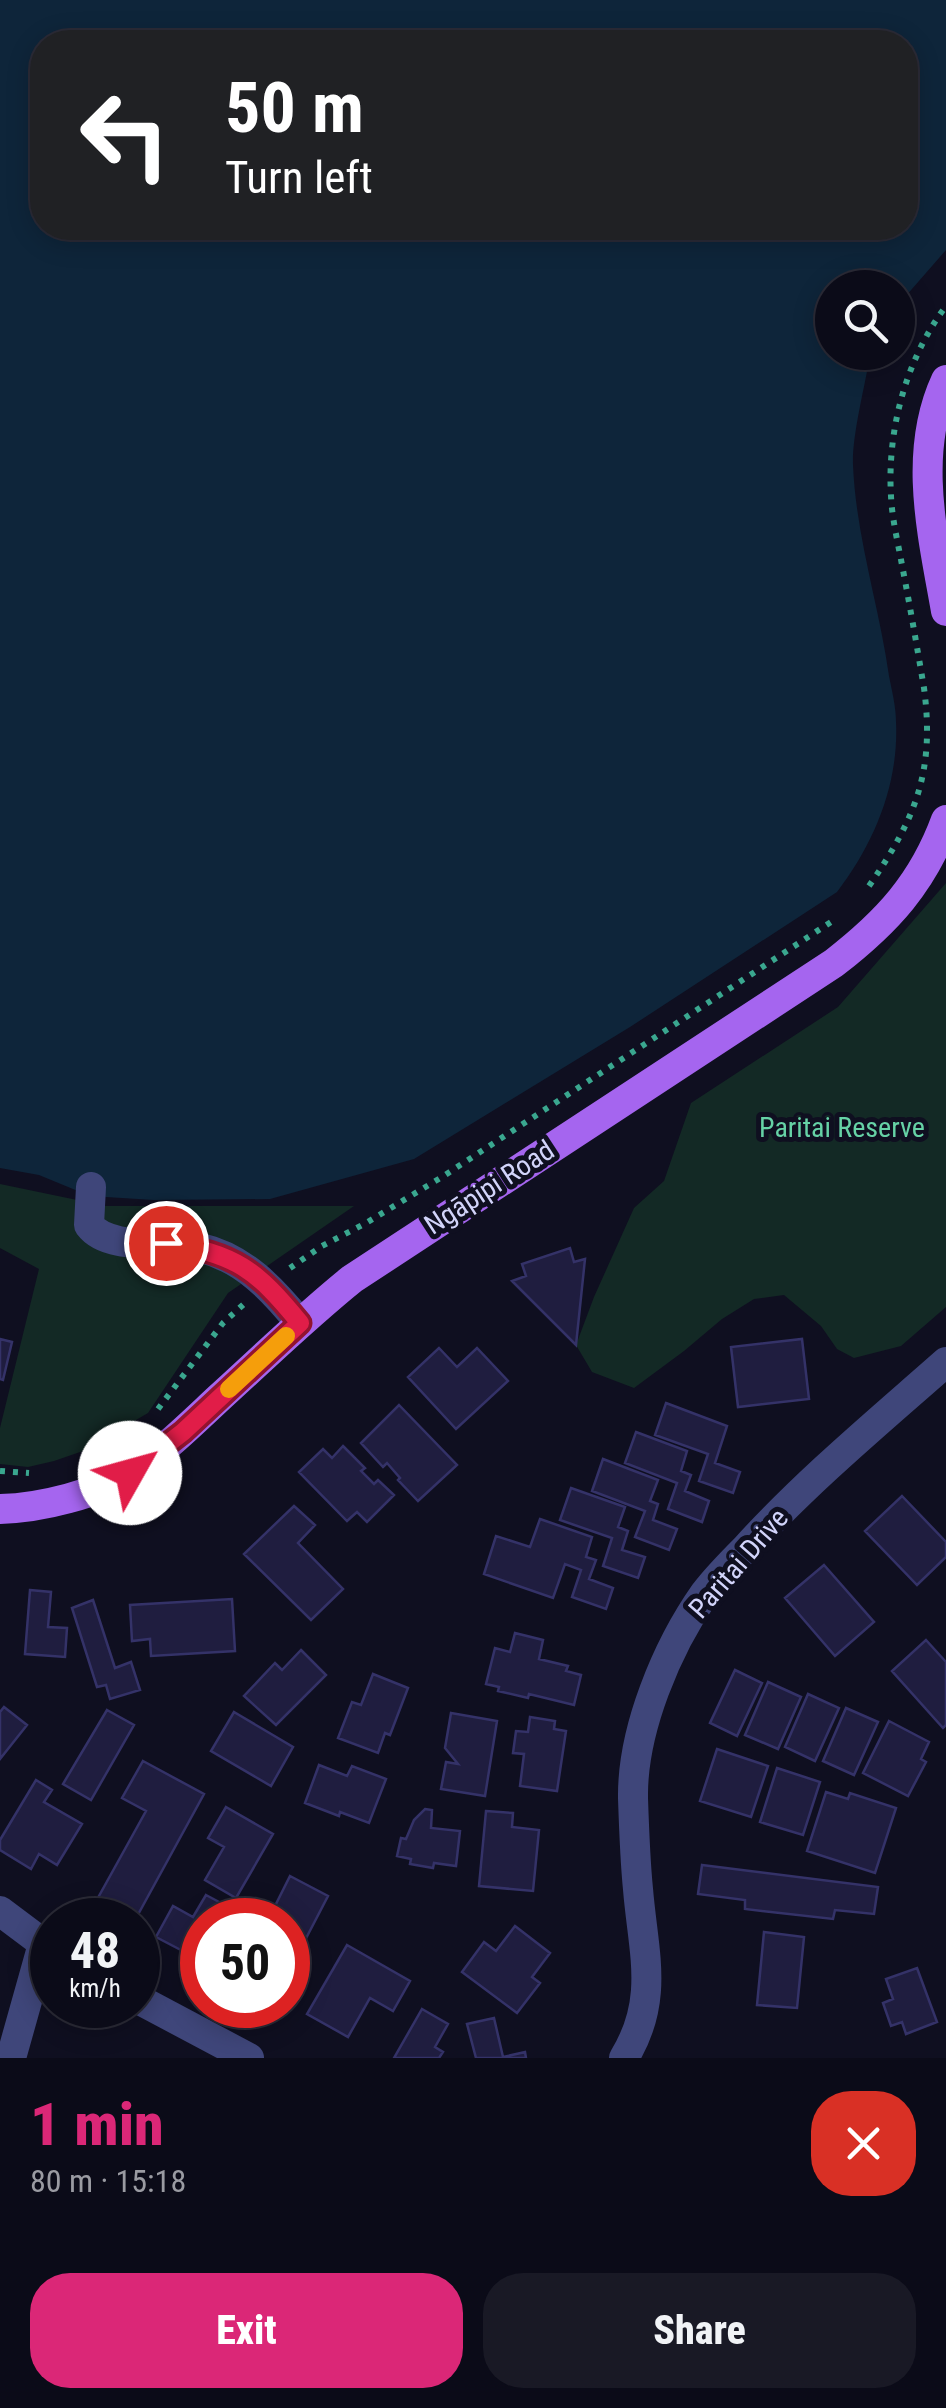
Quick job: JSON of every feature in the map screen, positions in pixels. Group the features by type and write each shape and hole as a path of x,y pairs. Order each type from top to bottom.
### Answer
{"main road":[{"path":"946,380 930,434 927,480 946,611"},
{"name":"Ngāpipi Road","path":"0,1509 66,1499 130,1473 183,1432 352,1279 834,963 886,919 910,890 930,859 946,820"}],"street":[{"path":"90,1187 89,1226 97,1234 121,1243 203,1248 238,1263 266,1284 300,1323"},
{"name":"Paritai Drive","path":"624,2058 638,2030 646,1995 647,1959 638,1891 633,1793 637,1760 650,1704 674,1648 708,1589 776,1515 946,1362"},
{"path":"0,1911 30,1934"},
{"path":"11,2058 30,2001"},
{"path":"160,2011 248,2058"}],"path":[{"path":"862,894 911,813 928,752 924,688 894,525 891,481 893,440 902,394 918,351 946,306"},
{"path":"68,1467 148,1421 222,1323 266,1284 322,1246 442,1177 836,918"},
{"path":"0,1471 38,1474"}],"green space":[{"name":"Paritai Reserve","path":"946,883 946,1307 901,1346 854,1358 837,1349 821,1326 784,1295 754,1299 634,1388 592,1372 576,1345 634,1208 664,1181 691,1103 838,1007"},
{"path":"0,1184 106,1206 354,1206 228,1293 148,1413 83,1451 28,1467 0,1464 0,1428 39,1269 0,1248"}],"water":[{"path":"0,0 946,0 946,250 915,286 915,270 815,270 815,370 867,370 854,442 855,492 896,722 893,768 882,812 862,854 837,892 630,1027 414,1159 270,1199 90,1196 39,1175 0,1168"}],"building":[{"path":"570,1248 574,1262 585,1259 576,1345 512,1281 526,1276 522,1264"},
{"path":"0,1339 12,1342 3,1380 0,1379"},
{"path":"802,1339 809,1399 738,1407 731,1347"},
{"path":"439,1348 457,1367 477,1348 508,1381 456,1429 408,1377"},
{"path":"666,1403 727,1426 715,1463 740,1472 733,1493 699,1481 708,1454 655,1435"},
{"path":"399,1405 457,1465 418,1501 387,1463 383,1467 361,1443"},
{"path":"636,1432 687,1451 681,1471 691,1475 685,1491 709,1501 702,1522 668,1509 677,1483 625,1463"},
{"path":"343,1446 365,1468 361,1471 374,1484 378,1480 394,1495 367,1522 357,1512 347,1521 299,1472 323,1449 332,1458"},
{"path":"603,1459 658,1480 650,1501 658,1504 653,1520 677,1529 669,1550 635,1537 645,1511 592,1491"},
{"path":"571,1488 625,1507 618,1527 628,1531 622,1550 645,1557 638,1578 603,1566 612,1538 560,1520"},
{"path":"902,1496 946,1542 946,1557 917,1585 865,1531"},
{"path":"294,1506 315,1525 298,1543 343,1589 311,1620 244,1554"},
{"path":"540,1519 592,1537 586,1557 596,1560 589,1579 613,1588 606,1609 572,1597 581,1570 565,1564 553,1598 484,1574 496,1536 530,1547"},
{"path":"824,1565 874,1622 835,1656 785,1598"},
{"path":"30,1590 51,1592 48,1627 67,1628 65,1657 25,1654"},
{"path":"232,1599 235,1651 151,1656 150,1639 132,1641 130,1605"},
{"path":"93,1600 115,1668 131,1662 140,1690 110,1699 106,1685 97,1687 72,1608"},
{"path":"515,1633 543,1640 539,1659 568,1666 566,1671 581,1675 574,1705 498,1691 499,1687 486,1684 495,1648 510,1652"},
{"path":"926,1640 946,1662 943,1728 892,1671"},
{"path":"301,1650 326,1675 276,1725 244,1696 275,1663 282,1670"},
{"path":"735,1670 762,1683 737,1736 710,1723"},
{"path":"373,1674 408,1688 390,1735 385,1733 378,1753 338,1738 352,1702 361,1705"},
{"path":"768,1682 801,1697 778,1749 745,1735"},
{"path":"808,1694 839,1708 815,1761 785,1747"},
{"path":"4,1707 27,1725 0,1759 0,1712"},
{"path":"846,1708 878,1722 854,1775 823,1761"},
{"path":"107,1710 134,1725 91,1800 63,1784"},
{"path":"234,1712 293,1747 271,1786 211,1751"},
{"path":"451,1713 497,1721 485,1796 441,1789 446,1762 458,1764 445,1748"},
{"path":"530,1717 555,1721 554,1729 566,1731 557,1791 520,1786 524,1754 513,1753 516,1731 528,1732"},
{"path":"889,1721 929,1742 921,1759 926,1762 908,1796 863,1773"},
{"path":"717,1749 768,1766 751,1817 700,1801"},
{"path":"143,1761 204,1794 147,1898 98,1898 146,1811 122,1798"},
{"path":"319,1765 347,1776 352,1766 386,1779 369,1823 305,1803"},
{"path":"777,1768 820,1782 803,1835 760,1822"},
{"path":"36,1780 52,1790 44,1802 82,1824 57,1865 39,1854 31,1869 0,1850 0,1840"},
{"path":"826,1792 848,1799 850,1793 896,1808 875,1873 807,1851"},
{"path":"226,1807 273,1834 236,1898 205,1880 224,1847 208,1838"},
{"path":"425,1809 432,1810 431,1828 460,1831 456,1866 434,1863 433,1868 410,1864 411,1859 397,1856 401,1838 406,1839 414,1820"},
{"path":"486,1811 513,1813 512,1827 539,1830 533,1891 479,1886"},
{"path":"702,1865 878,1887 874,1914 835,1910 833,1919 745,1909 745,1900 698,1894"},
{"path":"290,1876 328,1896 310,1931 310,1898 279,1898"},
{"path":"173,1906 180,1910 180,1950 160,1939 160,1930"},
{"path":"515,1926 550,1953 532,1977 540,1983 517,2013 462,1972 484,1942 496,1951"},
{"path":"764,1932 804,1937 797,2008 757,2005"},
{"path":"347,1945 410,1981 393,2011 370,1998 348,2037 310,2016 310,2009"},
{"path":"917,1968 937,2022 906,2034 902,2022 891,2026 883,2003 893,1999 886,1979"},
{"path":"422,2009 448,2024 435,2047 443,2052 439,2058 394,2058"},
{"path":"494,2018 503,2057 525,2052 526,2058 476,2058 467,2024"}],"slow traffic":[{"path":"229,1389 286,1336"}],"route":[{"path":"130,1473 183,1432 300,1323 266,1284 238,1263 203,1248 166,1243"}]}
